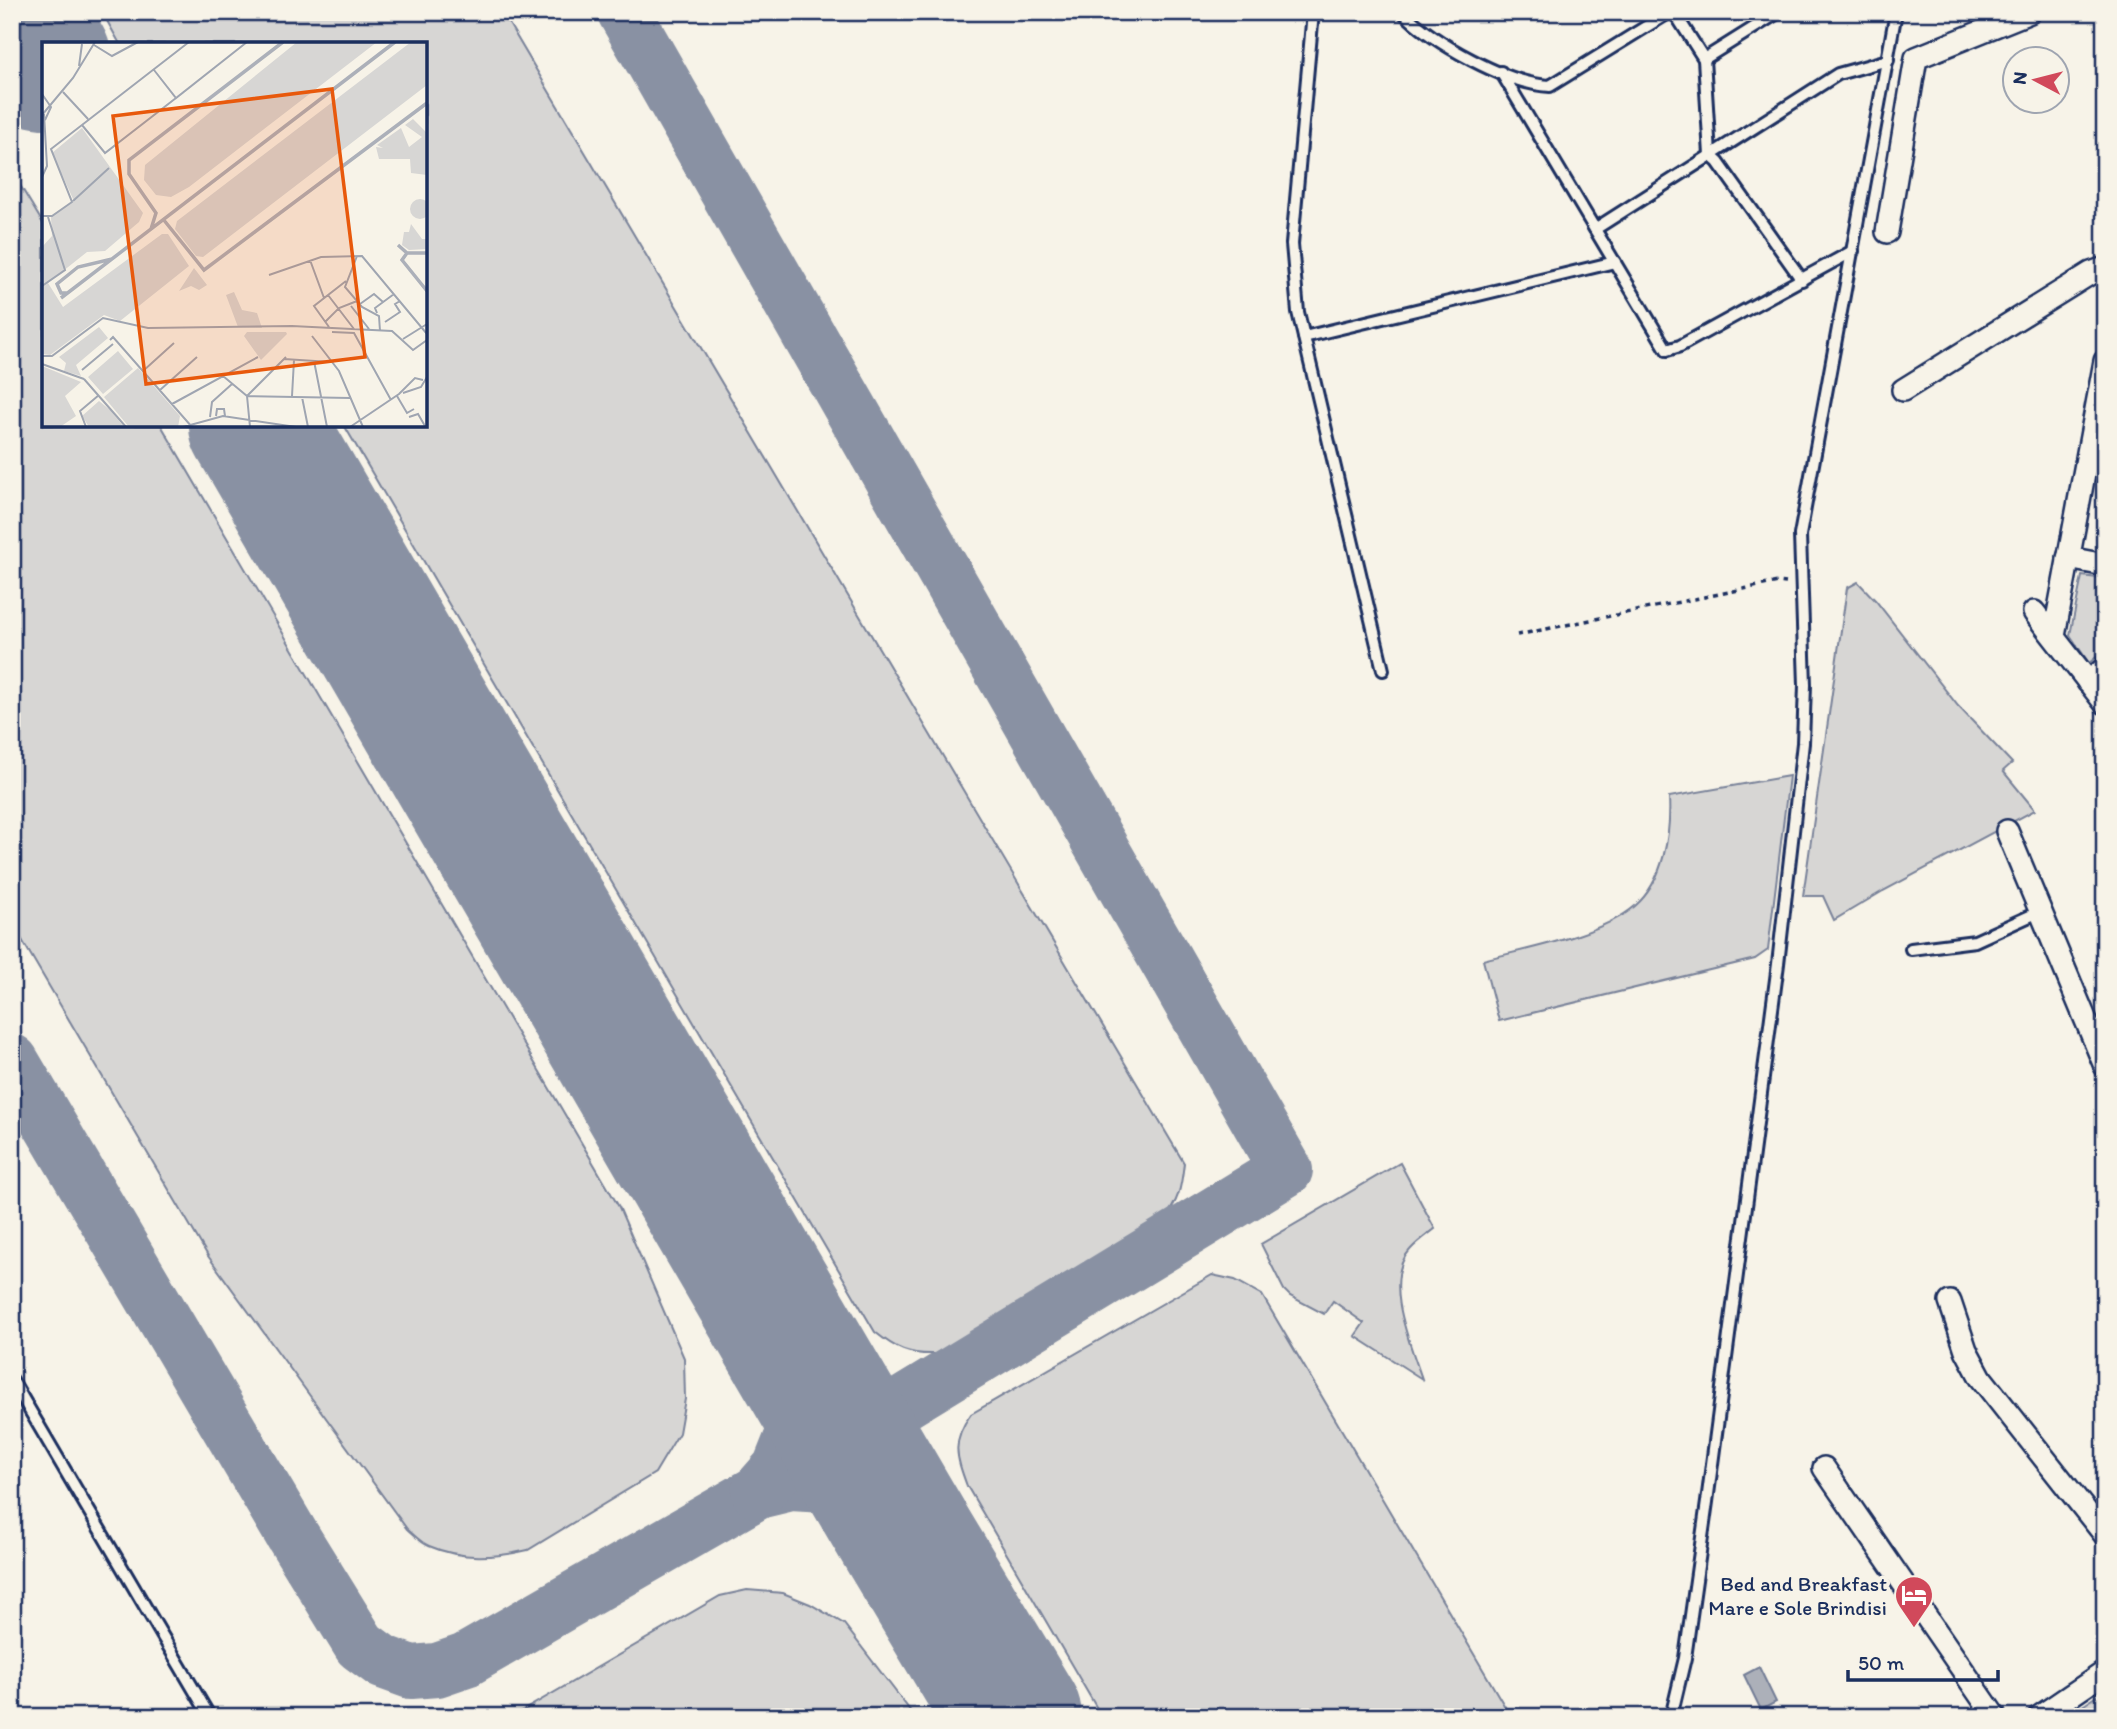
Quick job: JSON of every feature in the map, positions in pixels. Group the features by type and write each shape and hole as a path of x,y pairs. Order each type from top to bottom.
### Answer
{"street":[{"path":"1887,232 1916,58 2030,12"},
{"path":"1903,390 2091,273 2105,268"},
{"path":"2054,636 2101,399 2105,360"},
{"path":"2068,558 2105,565"},
{"path":"2034,612 2105,703"},
{"path":"2088,682 2105,668"},
{"path":"2007,831 2105,1066"},
{"path":"1950,1302 1966,1350 1981,1378 2105,1535"},
{"path":"1824,1468 1995,1717"},
{"path":"2039,1717 2105,1672"}],"lane":[{"path":"1313,12 1292,244 1298,312 1383,670"},
{"path":"1403,12 1417,27 1462,55 1534,85 1550,86 1672,12 1704,60 1710,155 1718,162 1802,279"},
{"path":"1704,60 1779,12"},
{"path":"1671,1717 1685,1658 1709,1489 1776,978 1802,756 1805,685 1800,535 1896,12"},
{"path":"1595,229 1838,74 1888,60"},
{"path":"1501,72 1667,350 1681,346 1853,251"},
{"path":"1304,337 1615,262"},
{"path":"1911,949 1975,941 2041,911"},
{"path":"12,1380 210,1717"}],"path":[{"path":"1517,635 1778,583 1790,584 1792,577"}],"shaded area":[{"path":"102,12 502,12 1184,1163 1178,1194 1163,1221 936,1354 903,1350 875,1332 345,427 427,427 427,42 119,42"},
{"path":"12,172 42,222 42,427 162,427 619,1207 684,1358 685,1399 679,1433 655,1473 528,1550 503,1555 466,1556 441,1551 420,1541 407,1529 208,1256 12,923"},
{"path":"2082,576 2105,579 2105,650 2089,663 2070,635"},
{"path":"1858,582 1958,706 2012,763 2003,771 2035,810 1834,920 1823,896 1803,896 1847,588"},
{"path":"1789,776 1768,950 1755,959 1499,1021 1483,960 1584,933 1621,916 1635,906 1653,883 1664,856 1669,826 1669,797"},
{"path":"1400,1163 1435,1229 1410,1250 1402,1263 1399,1278 1401,1313 1422,1379 1355,1336 1364,1323 1333,1301 1324,1314 1290,1296 1284,1290 1261,1244"},
{"path":"1212,1275 1235,1280 1262,1295 1511,1717 1102,1717 967,1486 958,1457 960,1432 971,1414"},
{"path":"747,1590 783,1593 810,1604 844,1624 915,1717 512,1717 720,1596"},
{"path":"1759,1667 1776,1702 1761,1710 1744,1675"},
{"path":"2105,1691 2105,1717 2066,1717"}],"taxiway":[{"path":"624,12 1286,1170 848,1437"},
{"path":"12,1061 292,1535 360,1645 383,1662 411,1672 437,1670 466,1660 758,1492 791,1484 825,1486 860,1498 881,1512 910,1544"},
{"path":"758,1492 779,1468 799,1418 800,1377 789,1335"}],"runway":[{"path":"15,12 42,58"},
{"path":"258,427 910,1544 1014,1717"}],"place":[{"name":"Bed and Breakfast Mare e Sole Brindisi","path":"1914,1629"}]}
